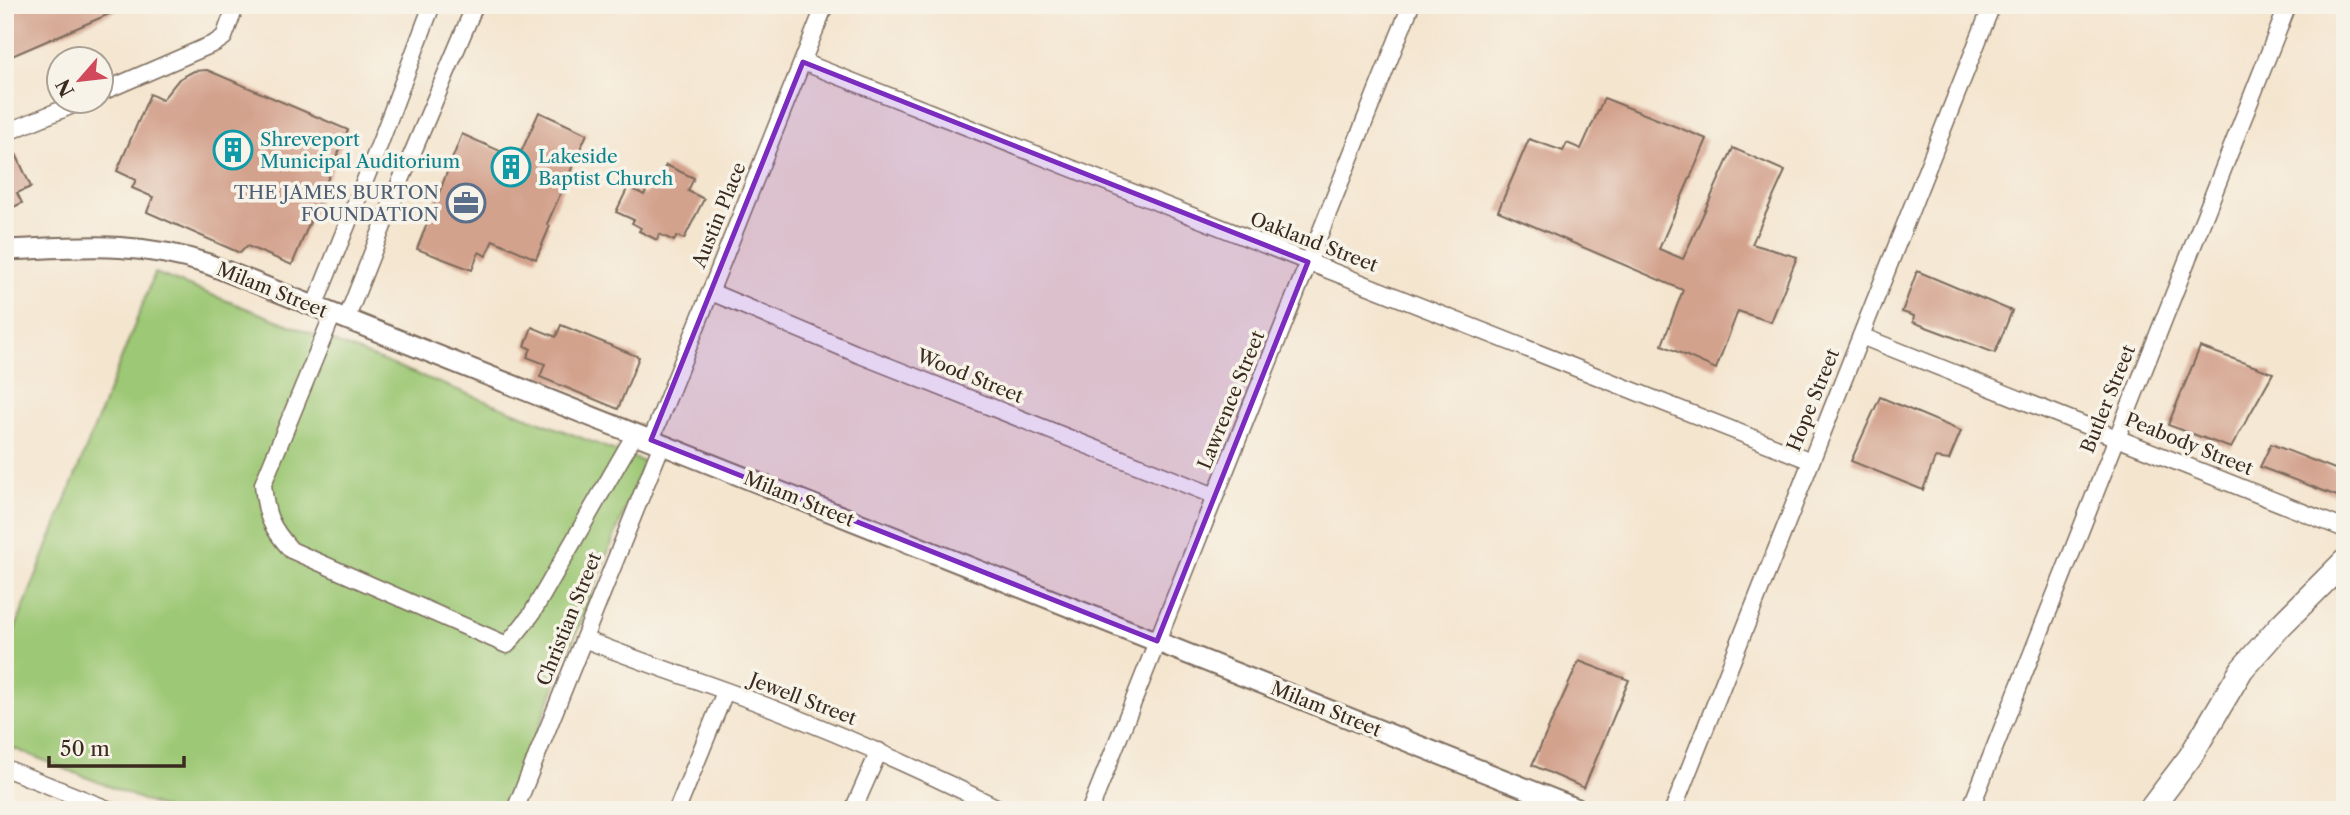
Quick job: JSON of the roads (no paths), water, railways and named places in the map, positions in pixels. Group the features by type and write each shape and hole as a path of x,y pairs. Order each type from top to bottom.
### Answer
{"main road":[{"path":"2150,810 2190,757 2242,669 2281,625 2345,561"}],"street":[{"path":"116,86 215,43 223,37 236,5"},
{"path":"314,307 432,5"},
{"path":"475,5 401,180 263,484 265,506 273,530 291,550 508,645 649,440"},
{"name":"Austin Place","path":"649,440 825,5"},
{"name":"Lawrence Street","path":"1090,810 1411,5"},
{"name":"Hope Street","path":"1673,810 1992,5"},
{"name":"Butler Street","path":"1970,810 2288,5"},
{"name":"Oakland Street","path":"803,62 1811,461"},
{"path":"5,133 46,116"},
{"name":"Milam Street","path":"5,250 116,246 162,251 208,264 1580,810"},
{"name":"Wood Street","path":"711,292 855,353 1215,496"},
{"name":"Peabody Street","path":"1861,336 2345,529"},
{"name":"Christian Street","path":"514,810 584,639 649,440"},
{"name":"Jewell Street","path":"584,639 879,751 1002,810"},
{"path":"677,810 724,692"},
{"path":"853,810 879,751"},
{"path":"5,768 110,810"}],"place":[{"name":"Shreveport Municipal Auditorium","path":"233,150"},
{"name":"Lakeside Baptist Church","path":"511,167"},
{"name":"THE JAMES BURTON FOUNDATION","path":"466,203"}]}
